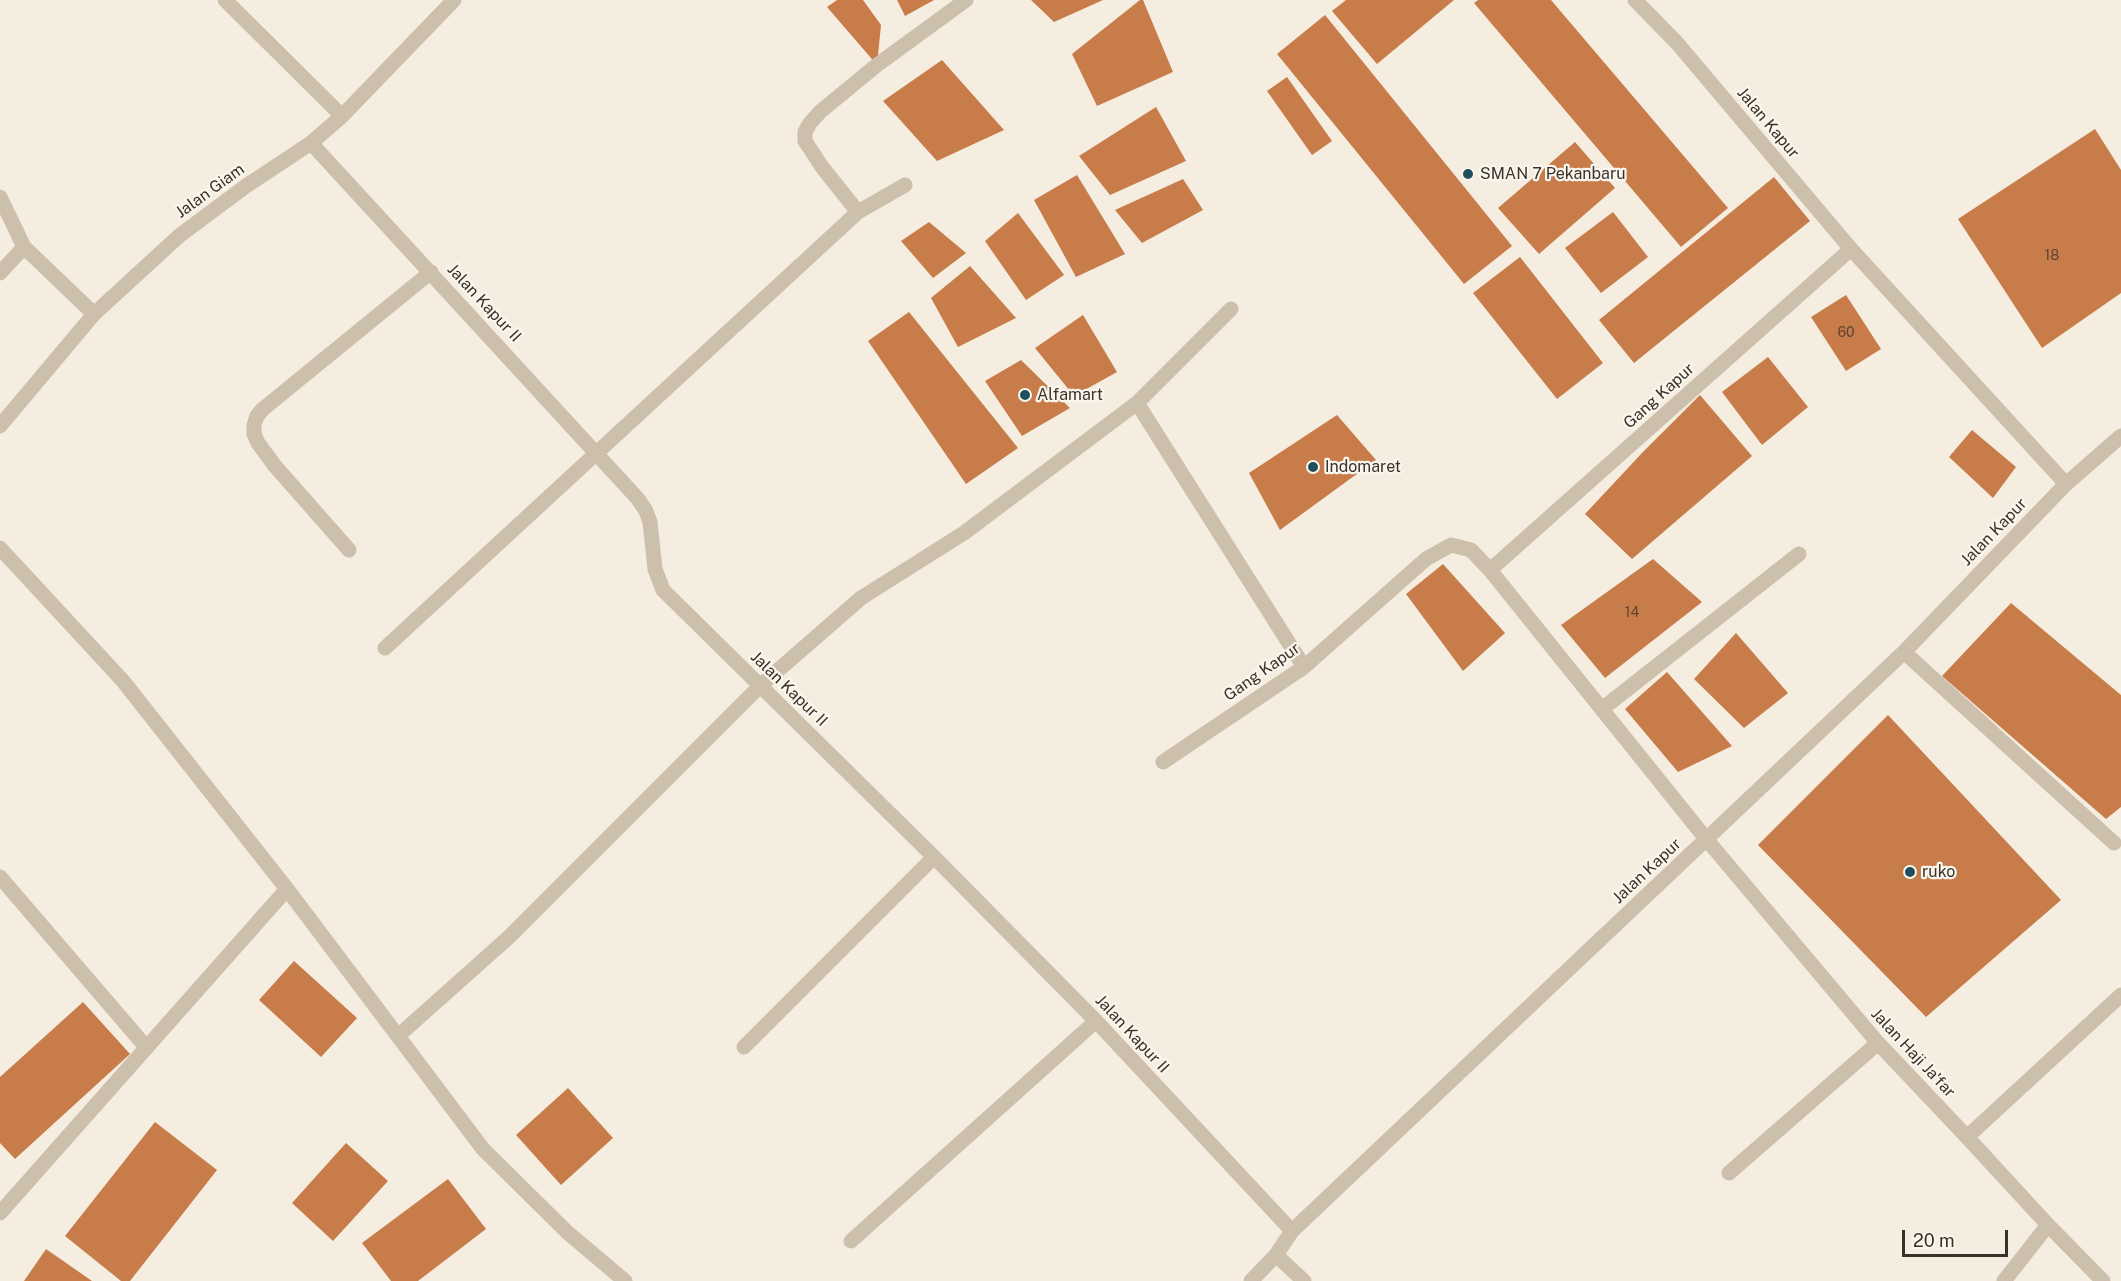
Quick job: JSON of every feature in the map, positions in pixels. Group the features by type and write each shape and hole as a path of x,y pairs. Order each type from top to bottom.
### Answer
{"street":[{"path":"225,0 342,116"},
{"name":"Jalan Giam","path":"0,426 94,314 179,236 246,186 311,142 342,116 454,0"},
{"path":"858,212 822,167 805,141 805,132 821,111 877,65 966,0"},
{"name":"Jalan Kapur","path":"1635,0 1677,43 1851,249 2066,484"},
{"name":"Jalan Kapur II","path":"311,142 597,452 646,511 652,530 655,569 663,590 934,857 1096,1021 1292,1231"},
{"path":"385,648 858,212 905,185"},
{"path":"0,197 24,247 94,314"},
{"path":"0,273 24,247"},
{"name":"Gang Kapur","path":"1490,570 1851,249"},
{"path":"349,550 269,459 254,434 254,425 263,409 431,273"},
{"path":"398,1036 508,937 760,686 861,598 964,533 1137,402 1232,309"},
{"path":"1137,402 1304,667"},
{"name":"Jalan Kapur","path":"1251,1281 1276,1255 1292,1231 1904,652 2066,484 2121,436"},
{"name":"Gang Kapur","path":"1162,762 1304,667 1426,559 1451,545 1471,550 1490,570 1707,840"},
{"path":"0,548 123,681 287,889 483,1149 567,1232 625,1281"},
{"path":"1602,709 1799,554"},
{"path":"1904,652 2114,843"},
{"name":"Jalan Haji Ja'far","path":"1707,840 1878,1043 2103,1281"},
{"path":"744,1047 934,857"},
{"path":"0,877 146,1047"},
{"path":"0,1213 287,889"},
{"path":"1967,1137 2121,995"},
{"path":"851,1241 1096,1021"},
{"path":"1729,1173 1878,1043"},
{"path":"2004,1281 2048,1225"},
{"path":"1276,1255 1304,1281"}],"building":[{"path":"837,0 863,0 881,25 877,65 827,7"},
{"path":"897,0 934,0 905,16"},
{"path":"1031,0 1103,0 1054,22"},
{"path":"1140,0 1143,0 1173,72 1097,106 1072,54"},
{"path":"1346,0 1454,0 1377,64 1332,11"},
{"path":"1478,0 1551,0 1728,208 1681,247 1474,3"},
{"path":"1325,15 1512,246 1464,284 1277,54"},
{"path":"942,60 1004,130 937,161 883,101"},
{"path":"1287,77 1332,141 1312,155 1267,91"},
{"path":"1156,107 1186,161 1110,195 1079,156"},
{"path":"2095,129 2121,170 2121,293 2042,348 1958,219"},
{"path":"1575,142 1615,188 1539,254 1498,208"},
{"path":"1077,175 1125,254 1076,277 1034,200"},
{"path":"1774,177 1810,221 1634,363 1599,320"},
{"path":"1183,179 1203,210 1142,243 1115,210"},
{"path":"1613,212 1648,257 1601,293 1565,248"},
{"path":"1018,213 1064,275 1026,300 985,241"},
{"path":"929,222 966,253 933,278 901,241"},
{"path":"1520,257 1603,363 1557,399 1473,293"},
{"path":"970,266 1016,318 958,347 931,298"},
{"path":"1846,295 1881,349 1846,371 1811,317"},
{"path":"909,312 1018,448 966,484 868,341"},
{"path":"1083,315 1117,372 1074,396 1035,348"},
{"path":"1768,357 1808,407 1762,445 1722,392"},
{"name":"Alfamart","path":"1021,360 1070,408 1022,436 985,381"},
{"path":"1700,395 1752,456 1632,559 1585,514"},
{"name":"Indomaret","path":"1337,415 1376,460 1280,530 1249,473"},
{"path":"1972,430 2016,467 1993,498 1949,457"},
{"path":"1653,559 1702,602 1605,678 1561,625"},
{"path":"1443,564 1505,633 1463,671 1406,594"},
{"path":"2011,603 2121,695 2121,807 2106,819 1942,676"},
{"path":"1736,633 1788,693 1744,728 1694,679"},
{"path":"1667,672 1732,746 1678,772 1625,709"},
{"name":"ruko","path":"1888,715 2061,900 1926,1017 1758,845"},
{"path":"294,961 357,1018 321,1057 259,1000"},
{"path":"83,1002 130,1054 15,1159 0,1143 0,1077"},
{"path":"568,1088 613,1138 561,1185 516,1135"},
{"path":"155,1122 217,1170 130,1281 121,1281 65,1236"},
{"path":"346,1143 388,1181 333,1241 292,1203"},
{"path":"448,1179 486,1229 418,1281 391,1281 362,1243"},
{"path":"46,1249 92,1281 24,1281"}],"place":[{"name":"SMAN 7 Pekanbaru","path":"1468,174"},
{"name":"Alfamart","path":"1025,395"},
{"name":"Indomaret","path":"1313,467"},
{"name":"ruko","path":"1910,872"}]}
